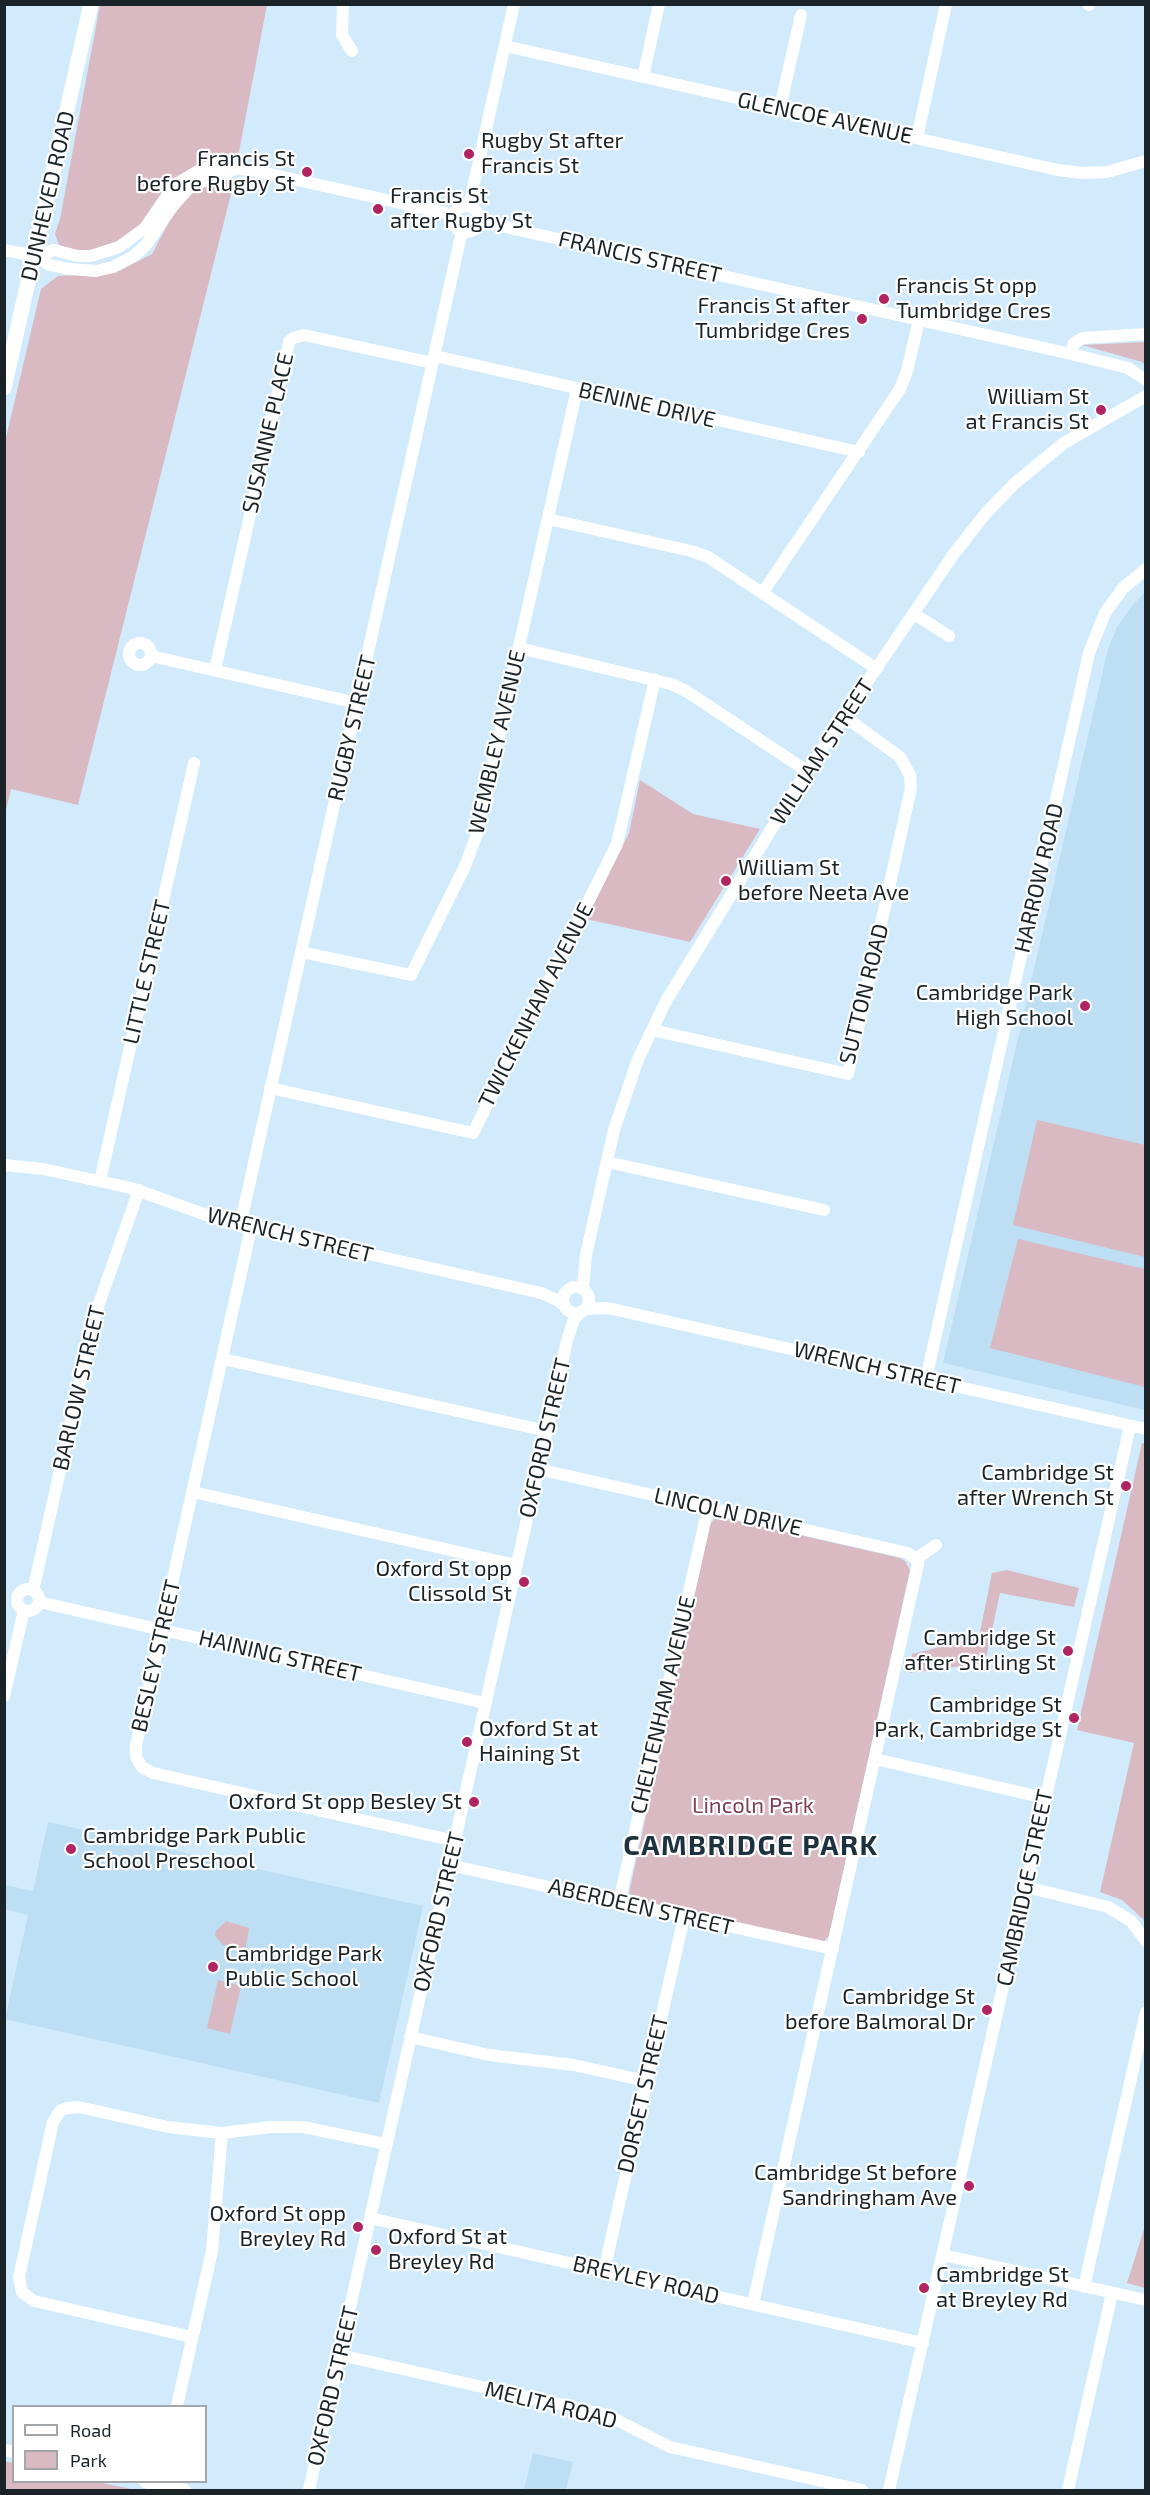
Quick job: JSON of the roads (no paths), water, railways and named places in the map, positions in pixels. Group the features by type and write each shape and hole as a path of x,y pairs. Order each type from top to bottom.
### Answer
{"main road":[{"name":"DUNHEVED ROAD","path":"4,388 91,4"}],"street":[{"path":"343,4 342,35 352,51"},
{"path":"469,206 514,4"},
{"path":"643,77 660,4"},
{"path":"917,138 946,4"},
{"path":"780,108 801,15"},
{"name":"GLENCOE AVENUE","path":"505,46 1070,172 1107,172 1146,160"},
{"path":"4,250 34,256 54,266 88,271 121,264 146,245 172,207 188,189 210,177 239,168 454,215"},
{"path":"469,206 475,210 478,221 471,230 462,231 454,223 454,215 458,209 469,206"},
{"name":"FRANCIS STREET","path":"478,221 1121,365 1134,370 1146,380"},
{"name":"RUGBY STREET","path":"245,1227 270,1088 462,231"},
{"path":"763,592 859,452 903,383 919,320"},
{"path":"1071,354 1074,343 1083,338 1146,334"},
{"name":"SUSANNE PLACE","path":"215,670 289,342 297,336 304,335 434,360"},
{"name":"BENINE DRIVE","path":"434,360 577,389 859,452"},
{"name":"WEMBLEY AVENUE","path":"301,952 411,975 465,866 473,845 577,389"},
{"name":"WILLIAM STREET","path":"577,1301 607,1162 624,1096 652,1030 682,974 807,771 974,527 1014,484 1064,443 1146,396"},
{"path":"548,519 708,557 877,669"},
{"name":"HARROW ROAD","path":"926,1379 1089,653 1105,613 1123,588 1146,568"},
{"path":"914,614 950,636"},
{"path":"519,648 656,679 686,691 807,771"},
{"path":"151,656 357,703"},
{"name":"TWICKENHAM AVENUE","path":"270,1088 473,1133 617,844 656,679"},
{"name":"SUTTON ROAD","path":"652,1030 848,1074 911,788 907,768 900,758 845,717"},
{"name":"LITTLE STREET","path":"100,1181 194,763"},
{"path":"607,1162 824,1210"},
{"name":"WRENCH STREET","path":"4,1165 43,1169 139,1190 206,1216 245,1227 1146,1429"},
{"name":"BARLOW STREET","path":"36,1597 95,1315 139,1190"},
{"name":"BESLEY STREET","path":"245,1227 223,1359 136,1745 136,1757 142,1767 153,1773 455,1841"},
{"name":"OXFORD STREET","path":"310,2488 577,1301"},
{"path":"223,1359 547,1431"},
{"name":"CAMBRIDGE STREET","path":"889,2490 1130,1426"},
{"name":"LINCOLN DRIVE","path":"538,1469 890,1549 912,1555 916,1559"},
{"path":"193,1492 516,1565"},
{"name":"CHELTENHAM AVENUE","path":"619,1902 708,1508"},
{"path":"753,2304 917,1570 916,1559 936,1545"},
{"path":"24,1591 36,1597 33,1610 24,1610 18,1604 18,1598 24,1591"},
{"path":"5,1595 18,1598"},
{"name":"HAINING STREET","path":"36,1597 162,1630 485,1703"},
{"path":"4,1696 24,1610"},
{"path":"875,1759 1045,1798"},
{"name":"ABERDEEN STREET","path":"449,1865 833,1949"},
{"path":"1026,1887 1108,1907 1131,1921 1146,1941"},
{"name":"DORSET STREET","path":"604,2271 645,2081 684,1917"},
{"path":"1084,2287 1146,2012"},
{"path":"410,2037 489,2055 574,2065 645,2081"},
{"path":"192,2337 34,2301 22,2292 19,2277 53,2122 60,2111 79,2107 168,2127 222,2133 271,2127 304,2127 386,2145"},
{"path":"177,2405 212,2251 222,2133"},
{"name":"BREYLEY ROAD","path":"370,2218 923,2343"},
{"path":"943,2254 1146,2301"},
{"path":"1068,2490 1112,2293"},
{"name":"MELITA ROAD","path":"340,2355 607,2415 670,2447 862,2490"},
{"path":"160,2483 185,2490"}],"place":[{"name":"Rugby St after Francis St","path":"469,154"},
{"name":"Francis St before Rugby St","path":"307,172"},
{"name":"Francis St after Rugby St","path":"378,209"},
{"name":"Francis St opp Tumbridge Cres","path":"884,299"},
{"name":"Francis St after Tumbridge Cres","path":"862,319"},
{"name":"William St at Francis St","path":"1101,410"},
{"name":"William St before Neeta Ave","path":"726,881"},
{"name":"Cambridge Park High School","path":"1085,1006"},
{"name":"Cambridge St after Wrench St","path":"1126,1486"},
{"name":"Oxford St opp Clissold St","path":"524,1582"},
{"name":"Cambridge St after Stirling St","path":"1068,1651"},
{"name":"Cambridge St Park, Cambridge St","path":"1074,1718"},
{"name":"Oxford St at Haining St","path":"467,1742"},
{"name":"Oxford St opp Besley St","path":"474,1802"},
{"name":"Cambridge Park Public School Preschool","path":"71,1849"},
{"name":"Cambridge Park Public School","path":"213,1967"},
{"name":"Cambridge St before Balmoral Dr","path":"987,2010"},
{"name":"Cambridge St before Sandringham Ave","path":"969,2186"},
{"name":"Oxford St opp Breyley Rd","path":"358,2227"},
{"name":"Oxford St at Breyley Rd","path":"376,2250"},
{"name":"Cambridge St at Breyley Rd","path":"924,2288"}],"district":[{"name":"CAMBRIDGE PARK","path":"751,1846"}],"park label":[{"name":"Lincoln Park","path":"753,1806"}]}
